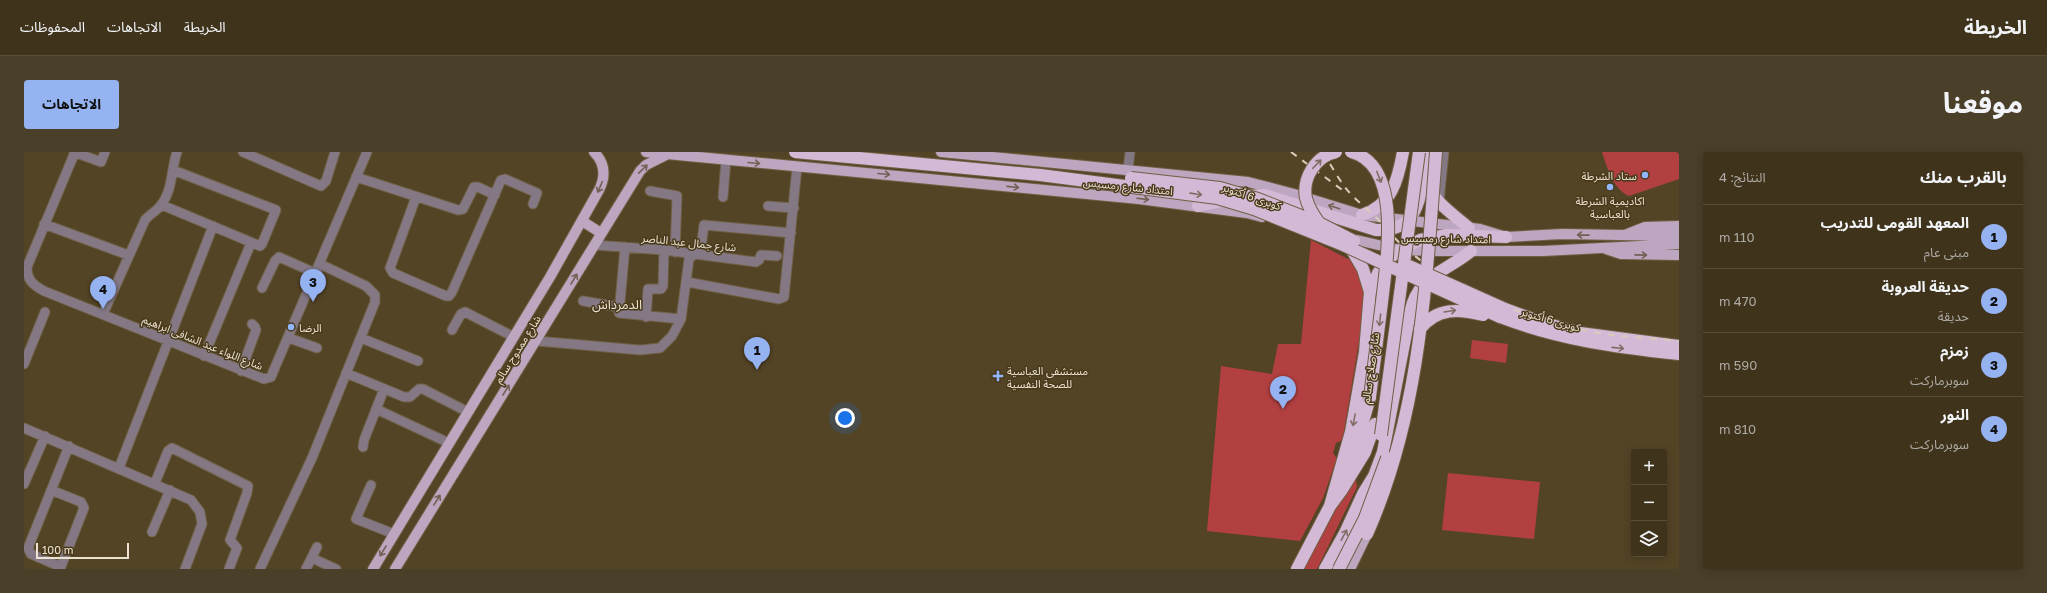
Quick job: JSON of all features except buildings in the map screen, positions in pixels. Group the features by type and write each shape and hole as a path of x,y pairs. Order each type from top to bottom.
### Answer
{"highway":[{"name":"كوبرى 6 أكتوبر","path":"795,152 1040,175 1217,198 1254,209 1343,245 1500,317 1548,333 1588,343 1679,354"},
{"name":"كوبرى 6 أكتوبر","path":"874,152 1220,188 1258,199 1319,223 1354,242 1505,309 1536,320 1590,334 1679,346"},
{"path":"1319,223 1306,200 1305,185 1310,171 1318,161 1327,155 1336,152"},
{"path":"1341,492 1358,444 1370,396 1384,276 1388,218 1384,190 1376,171 1368,161 1351,152"},
{"path":"1362,215 1375,208 1394,188 1398,179 1403,152"},
{"name":"شارع صلاح سالم","path":"1297,569 1330,506 1341,492 1365,452 1375,424 1413,152"},
{"name":"شارع صلاح سالم","path":"1325,569 1345,533 1363,494 1370,484 1381,435 1419,152"},
{"path":"1198,206 1234,198 1265,195 1285,200 1376,230 1393,229 1408,221 1415,212 1425,176 1427,152"},
{"path":"1367,534 1385,492 1396,458 1418,353 1424,313 1436,152"},
{"path":"1398,179 1408,186 1414,185 1425,176"},
{"path":"1425,176 1428,186 1439,202 1469,228"},
{"path":"1330,506 1340,476 1355,414 1365,352 1370,297 1378,273 1391,257 1400,250 1420,240 1436,236 1466,235 1506,237"},
{"path":"1344,237 1363,269 1370,297"},
{"path":"1370,484 1381,459 1387,439 1410,313 1416,294 1424,283 1437,272 1471,251"},
{"path":"1370,297 1395,303 1410,313"},
{"path":"1339,569 1363,522 1384,468 1393,438 1411,348 1418,331 1431,318 1447,311 1461,310 1500,317"}],"main road":[{"name":"شارع ممدوح سالم","path":"373,569 514,337 582,221 603,179 602,162 594,152"},
{"name":"امتداد شارع رمسيس","path":"646,152 929,178 1198,206 1247,213 1307,230 1400,250 1543,251 1604,248 1658,240"},
{"path":"929,178 935,175 942,164 939,152"},
{"name":"امتداد شارع رمسيس","path":"939,152 1128,169 1248,182 1294,194 1362,215 1469,228 1506,237 1562,234 1622,236 1645,227 1679,226"},
{"name":"شارع ممدوح سالم","path":"395,569 421,524 537,341 601,233 640,171 646,165 669,154"},
{"path":"1081,193 1071,186 1068,182 1068,176 1074,170 1085,166"},
{"path":"582,221 601,233"},
{"path":"1622,236 1679,244"},
{"path":"1658,240 1679,236"},
{"name":"امتداد شارع رمسيس","path":"1604,248 1621,254 1679,255"},
{"path":"405,516 421,524"},
{"path":"1350,569 1367,534"}],"street":[{"path":"75,152 101,162 105,152"},
{"name":"شارع اللواء عبد الشافى ابراهيم","path":"75,152 27,268 27,275 30,282 44,291 261,378 268,378 273,372 289,338 367,152"},
{"path":"103,314 128,255 145,220 162,205 171,181 177,152"},
{"path":"243,152 321,186 326,181 336,152"},
{"path":"1128,169 1130,152"},
{"path":"1439,202 1444,152"},
{"path":"722,197 726,160"},
{"path":"687,282 782,298 786,295 798,167"},
{"path":"162,205 258,246 262,245 276,210 173,170"},
{"path":"356,177 461,210 474,187 478,187 495,194"},
{"path":"416,197 390,268 393,273 446,296 449,296 452,292 501,180 505,179 537,193 533,204"},
{"path":"650,191 677,196 675,252"},
{"path":"768,206 794,208"},
{"path":"44,224 128,255"},
{"path":"119,468 170,342 213,226"},
{"path":"537,341 651,350 660,348 676,329 681,319 689,260 693,254 701,248 703,226 792,233"},
{"path":"204,356 251,243"},
{"name":"شارع جمال عبد الناصر","path":"594,245 664,250 756,262 759,260 761,255 777,256"},
{"path":"625,247 618,307 619,313 646,317 681,319"},
{"path":"646,317 648,289 661,289 663,286 664,250"},
{"path":"262,288 275,261 279,257 315,273"},
{"path":"260,569 312,458 372,312 375,295 366,286 320,264"},
{"path":"583,301 618,307"},
{"path":"24,364 45,312"},
{"path":"452,330 461,314 465,312 514,337"},
{"path":"241,371 256,330 256,327 252,324"},
{"path":"289,338 317,348"},
{"path":"361,338 418,361"},
{"path":"346,373 408,398 419,389 423,389 468,412"},
{"path":"363,447 384,389"},
{"path":"376,410 449,444"},
{"path":"24,428 155,483 196,505 202,518 198,536 185,569"},
{"path":"24,484 45,436"},
{"path":"51,490 81,502 84,508 61,568 29,552 28,536 51,490 69,446"},
{"path":"155,483 168,451 172,448 248,486 247,493 230,540 237,548 229,569"},
{"path":"371,485 356,519 394,534"},
{"path":"152,532 170,490"},
{"path":"306,569 317,547"},
{"path":"312,558 336,569"}],"shaded area":[{"name":"ستاد الشرطة","path":"1602,152 1679,152 1679,179 1629,196 1623,193 1611,177"},
{"path":"1311,240 1350,260 1364,283 1364,312 1343,437 1341,441 1336,443 1333,453 1337,458 1323,498 1300,541 1207,531 1221,366 1272,374 1278,344 1301,344"},
{"path":"1472,340 1508,344 1506,363 1470,358"},
{"path":"1448,473 1540,482 1534,539 1442,530"},
{"path":"1353,480 1356,480 1357,487 1317,569 1302,569"}],"railway":[{"path":"1291,152 1345,192"},
{"path":"1323,152 1346,189 1402,245 1450,280 1506,306 1562,325 1611,335 1679,341"}],"place":[{"name":"ستاد الشرطة","path":"1645,175"},
{"name":"اكاديمية الشرطة بالعباسية","path":"1610,187"},
{"name":"زمزم","path":"313,302"},
{"name":"النور","path":"103,309"},
{"name":"الرضا","path":"291,327"},
{"name":"المعهد القومى للتدريب","path":"757,370"},
{"name":"مستشفى العباسية للصحة النفسية","path":"998,376"},
{"name":"حديقة العروبة","path":"1283,409"}],"district":[{"name":"الدمرداش","path":"617,304"}]}
